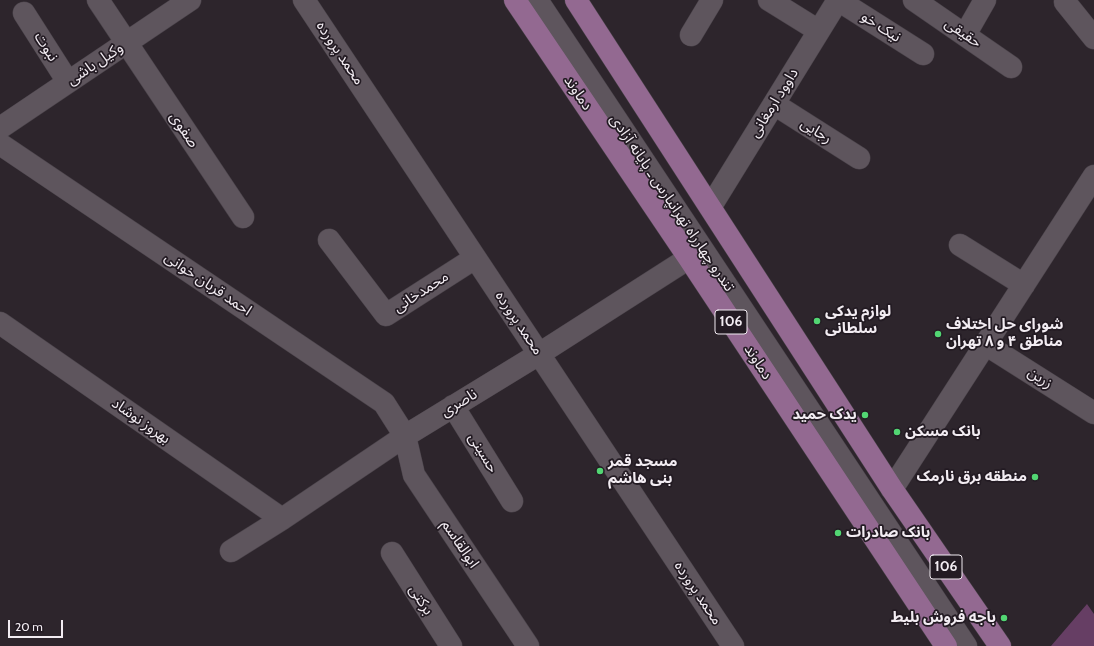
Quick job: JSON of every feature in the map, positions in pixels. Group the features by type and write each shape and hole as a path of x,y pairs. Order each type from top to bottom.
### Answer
{"main road":[{"name":"دماوند","path":"515,0 689,258 946,646"},
{"name":"106","path":"576,0 711,206 892,488 1000,646"}],"street":[{"name":"صفوی","path":"98,0 243,217"},
{"name":"وکیل باشی","path":"0,128 190,0"},
{"name":"محمد پرورده","path":"304,0 733,646"},
{"path":"525,0 957,646"},
{"name":"تندرو چهارراه تهرانپارس ـ پایانه آزادی","path":"537,0 966,646"},
{"path":"691,35 712,0"},
{"path":"769,0 819,31"},
{"name":"داوود ارمغانی","path":"711,206 838,0"},
{"name":"نیک خو","path":"838,0 923,54"},
{"path":"964,35 986,0"},
{"path":"1065,2 1094,38"},
{"name":"حقیقی","path":"926,4 964,35 1012,67"},
{"name":"نبوت","path":"24,13 68,82"},
{"name":"رجایی","path":"774,104 859,158"},
{"name":"احمد قربان خوانی","path":"0,144 384,403 405,436"},
{"path":"892,488 1094,176"},
{"name":"محمدخانی","path":"329,240 386,315 475,258"},
{"path":"960,245 1024,285"},
{"name":"ناصری","path":"231,551 282,519 405,436 539,354 689,258"},
{"name":"بهروز نوشاد","path":"0,323 282,519"},
{"name":"زرین","path":"986,344 1094,413"},
{"name":"حسینی","path":"454,406 512,501"},
{"name":"ابوالقاسم","path":"405,436 414,475 528,646"},
{"name":"برکتی","path":"392,553 450,646"}],"shaded area":[{"path":"1087,604 1094,614 1094,646 1051,646"}],"place":[{"name":"لوازم یدکی سلطانی","path":"817,321"},
{"name":"شورای حل اختلاف مناطق ۴ و ۸ تهران","path":"938,334"},
{"name":"یدک حمید","path":"865,415"},
{"name":"بانک مسکن","path":"897,432"},
{"name":"مسجد قمر بنی هاشم","path":"600,471"},
{"name":"منطقه برق نارمک","path":"1035,477"},
{"name":"بانک صادرات","path":"838,533"},
{"name":"باجه فروش بلیط","path":"1004,618"}]}
